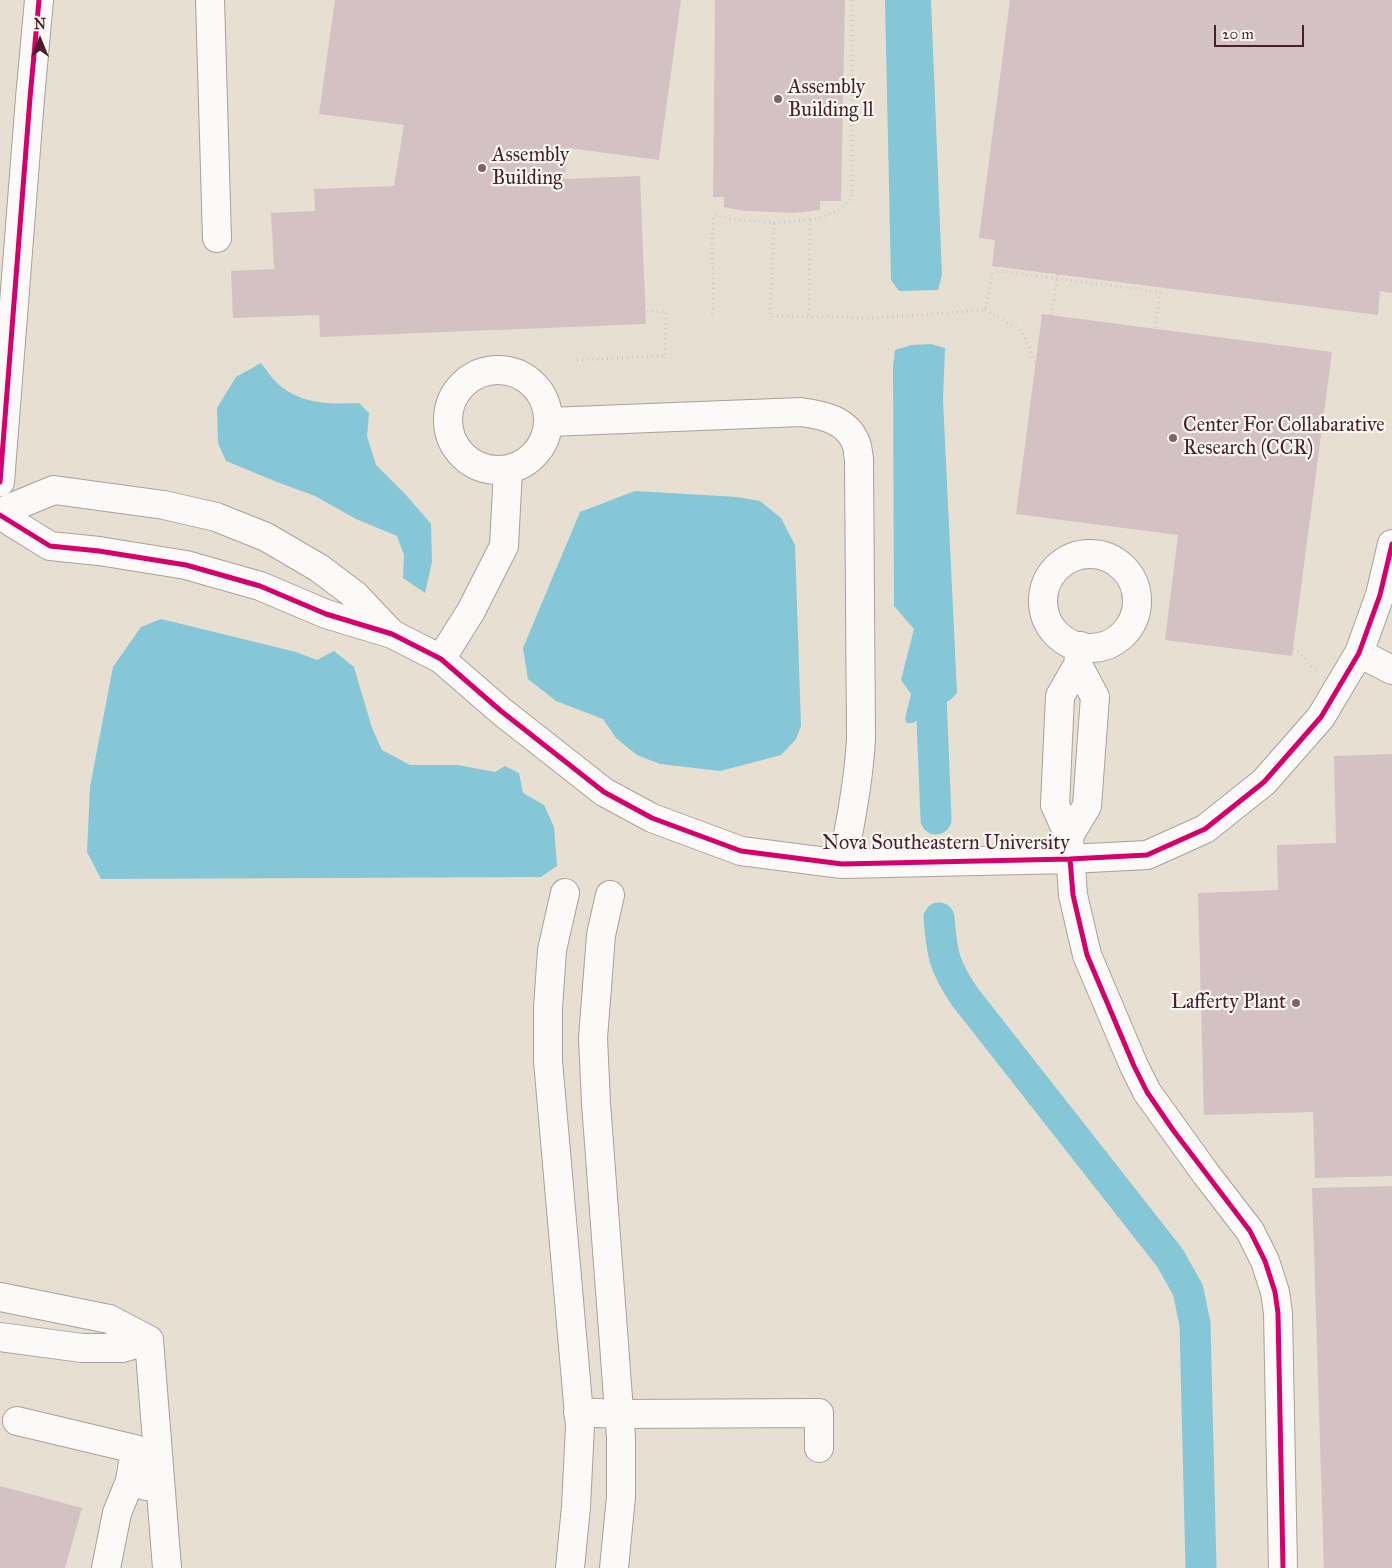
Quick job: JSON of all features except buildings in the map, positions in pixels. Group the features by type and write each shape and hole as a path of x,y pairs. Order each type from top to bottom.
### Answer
{"street":[{"path":"0,482 39,0"},
{"path":"210,0 217,238"},
{"path":"496,370 512,372 528,379 539,391 547,406 549,422 545,439 536,453 524,464 508,470 491,471 475,466 462,456 452,442 447,426 448,410 454,394 465,382 480,373 496,370"},
{"path":"549,422 801,412 823,414 838,422 847,430 856,443 859,459 861,738 860,762 850,829 842,864"},
{"path":"441,660 472,611 504,546 508,470"},
{"name":"Nova Southeastern University","path":"0,514 54,490 164,506 216,517 266,537 319,568 356,596 392,634"},
{"name":"Nova Southeastern University","path":"0,514 50,546 99,551 186,565 260,586 326,614 392,634 441,660 501,711 604,792 652,818 742,851 842,864 1069,847 1147,855 1205,829 1264,782 1321,717 1359,654 1380,595 1392,544"},
{"path":"1359,654 1392,670"},
{"path":"1069,847 1087,806 1094,697 1079,655 1060,696 1055,805 1069,847 1074,895 1087,955 1147,1092 1250,1231 1265,1260 1275,1292 1278,1313 1283,1568"},
{"path":"1057,746 1091,749"},
{"path":"565,893 552,950 548,1008 548,1061 580,1426 576,1507 570,1568"},
{"path":"610,895 601,935 593,1038 596,1102 620,1414 621,1497 614,1568"},
{"path":"0,1297 109,1319 149,1340"},
{"path":"0,1337 82,1348 122,1348 149,1340"},
{"path":"149,1340 167,1568"},
{"path":"578,1412 620,1414 819,1412 819,1448"},
{"path":"18,1421 136,1449 130,1481 118,1513 106,1568"},
{"path":"130,1481 160,1490"}],"path":[{"path":"712,314 714,281 711,234 714,215 731,219 774,223 810,220 837,210 847,204 852,197 852,0"},
{"path":"809,317 810,220"},
{"path":"774,223 770,316 877,318 985,310 1022,331 1035,362"},
{"path":"985,310 993,274 1000,271 1160,292 1155,329"},
{"path":"1052,315 1058,274"},
{"path":"577,360 665,356 666,312 646,311"},
{"path":"1293,648 1299,650 1308,665 1322,672"}],"water":[{"path":"885,0 931,0 942,275 938,290 899,291 891,280"},
{"path":"931,344 945,348 943,400 957,693 950,700 913,723 907,723 905,719 911,694 901,680 914,629 894,606 893,367 895,350 912,345"},
{"path":"261,363 278,384 297,396 317,402 359,403 369,413 367,436 376,465 431,524 432,562 425,593 403,578 404,555 397,536 356,519 315,496 226,461 218,443 217,408 236,377"},
{"path":"635,491 737,497 760,501 781,518 795,545 801,726 796,739 781,755 720,771 660,764 637,755 616,738 603,719 556,701 528,679 523,648 580,512"},
{"path":"161,619 296,652 317,660 334,651 354,667 372,728 382,750 410,765 458,765 495,772 505,766 519,773 523,793 544,805 554,827 557,866 541,877 101,879 87,852 90,787 113,667 141,627"}],"waterway":[{"path":"930,669 936,819"},
{"path":"939,918 945,960 952,977 965,997 1170,1258 1188,1290 1195,1324 1201,1568"}],"cycle path":[{"path":"0,482 39,0"},
{"path":"0,515 50,546 99,551 186,565 260,586 326,614 392,634 441,659 501,711 604,792 652,818 741,851 842,864 1070,859 1147,855 1205,829 1264,782 1321,717 1359,653 1380,595 1392,544"},
{"path":"1070,859 1073,895 1087,955 1134,1066 1147,1092 1173,1130 1250,1231 1265,1261 1275,1292 1278,1313 1283,1568"}],"place":[{"name":"Assembly Building ll","path":"778,99"},
{"name":"Assembly Building","path":"482,168"},
{"name":"Center For Collabarative Research (CCR)","path":"1173,438"},
{"name":"Lafferty Plant","path":"1296,1003"}]}
